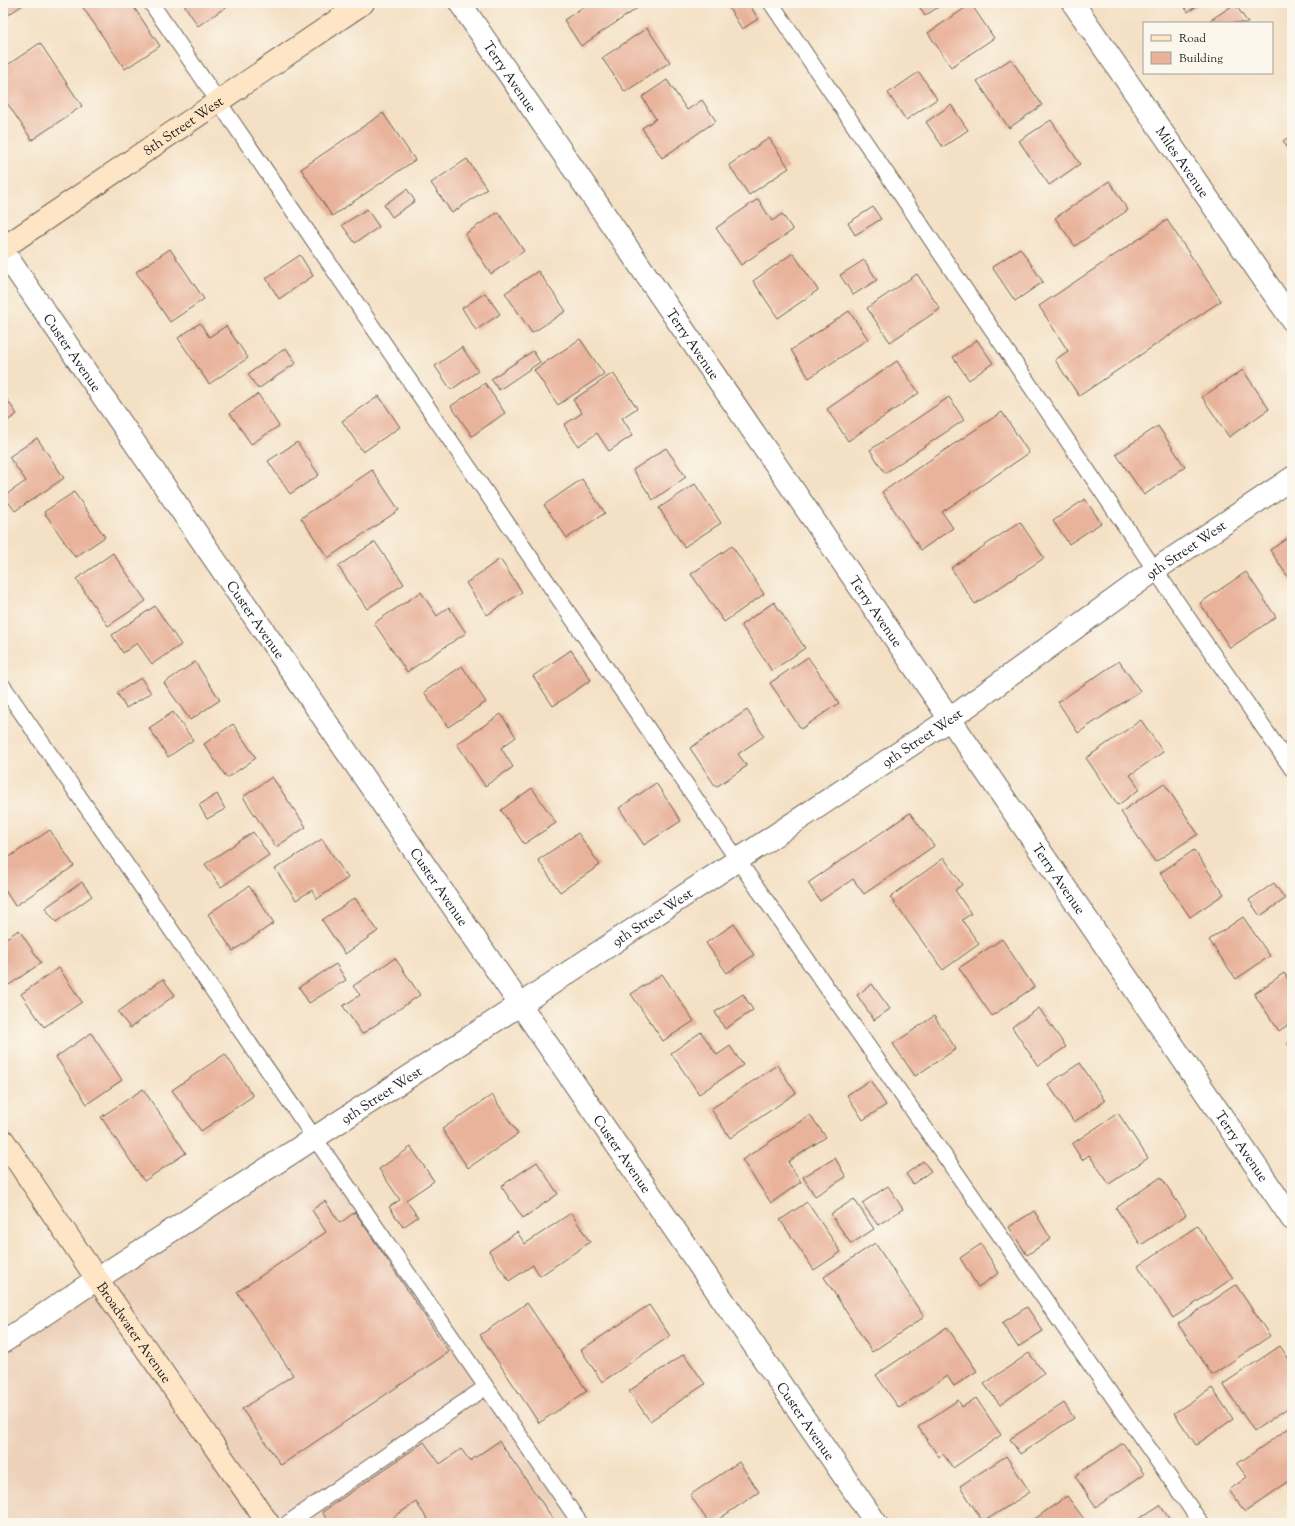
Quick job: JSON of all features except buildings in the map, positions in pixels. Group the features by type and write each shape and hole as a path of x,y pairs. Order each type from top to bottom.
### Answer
{"main road":[{"name":"8th Street West","path":"3,250 218,101 363,3"},
{"name":"Broadwater Avenue","path":"3,1140 97,1279 268,1523"}],"street":[{"name":"Terry Avenue","path":"460,3 1292,1219"},
{"name":"Miles Avenue","path":"1073,3 1292,320"},
{"name":"Custer Avenue","path":"3,250 876,1523"},
{"name":"9th Street West","path":"3,1342 97,1279 521,1004 737,859 950,719 1155,570 1292,478"}],"lane":[{"path":"151,3 737,859 1201,1523"},
{"path":"771,3 1155,570 1292,768"},
{"path":"3,686 580,1523"},
{"path":"288,1523 486,1387"}],"shaded area":[{"path":"314,1138 580,1523 3,1523 3,1342"}]}
